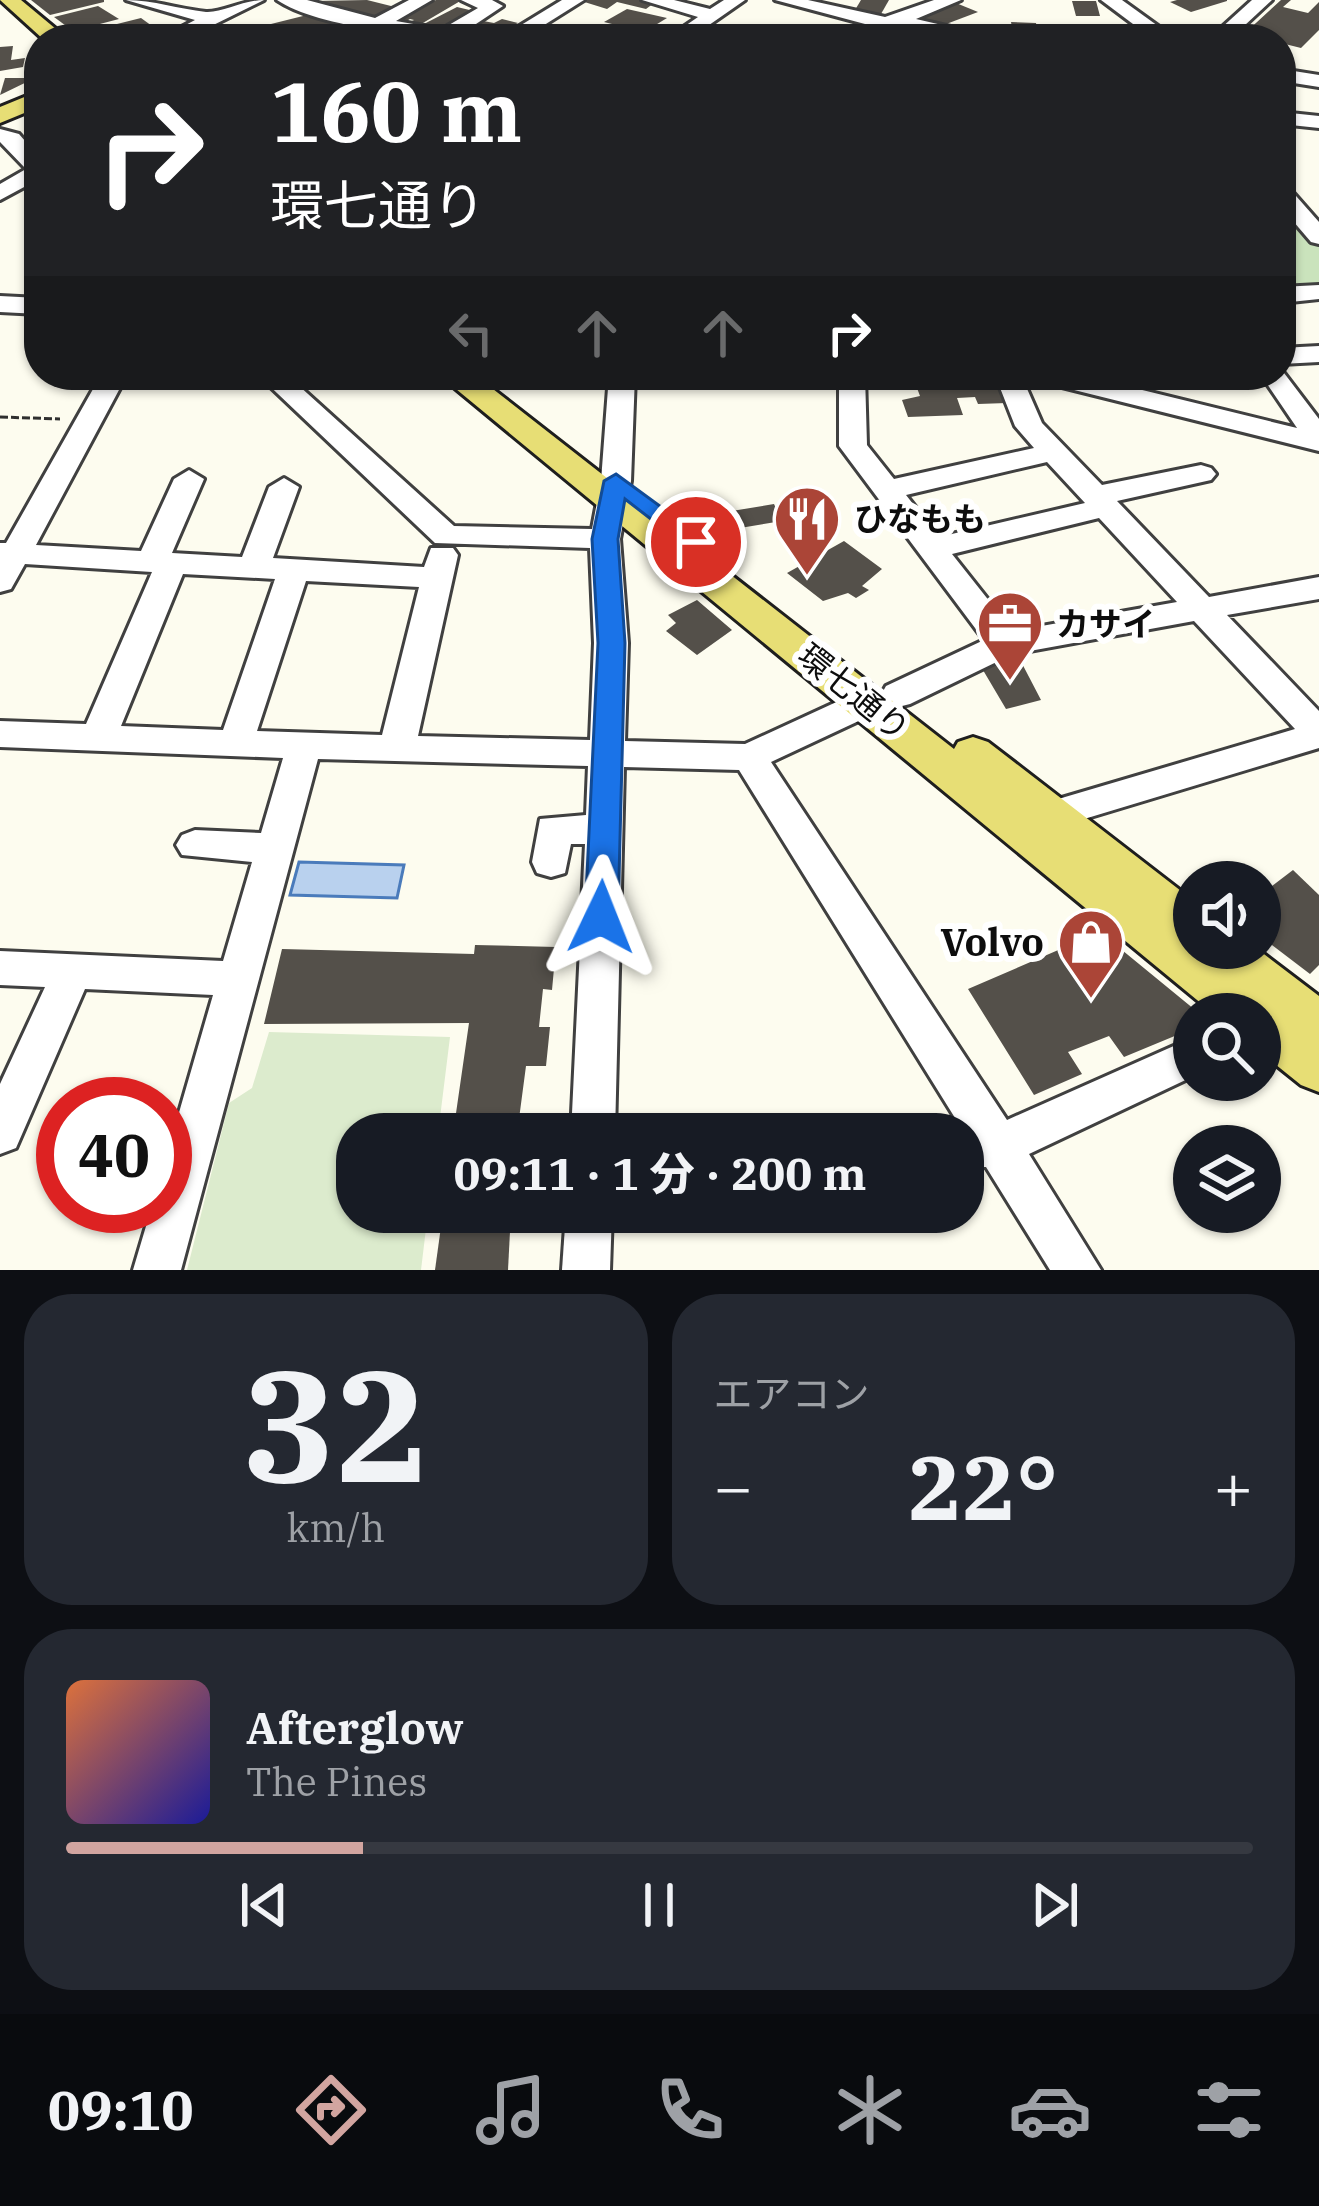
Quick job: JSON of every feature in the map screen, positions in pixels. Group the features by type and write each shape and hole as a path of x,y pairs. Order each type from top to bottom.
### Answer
{"main road":[{"path":"8,0 38,24"},
{"path":"0,11 24,31"},
{"name":"環七通り","path":"473,390 611,507 1052,815 1173,910"},
{"name":"環七通り","path":"499,390 611,507"},
{"name":"環七通り","path":"883,699 1251,993"},
{"name":"環七通り","path":"1239,969 1260,993"},
{"name":"環七通り","path":"1281,1017 1319,1070"}],"street":[{"path":"202,24 254,0"},
{"path":"286,0 377,24 423,0"},
{"path":"464,24 494,6 470,0"},
{"path":"534,24 575,0"},
{"path":"651,0 713,15"},
{"path":"699,24 736,0"},
{"path":"784,0 904,24"},
{"path":"878,24 952,0"},
{"path":"1110,0 1144,24"},
{"path":"1237,24 1263,0"},
{"path":"146,1 213,19"},
{"path":"2,127 24,153"},
{"path":"1296,210 1319,237"},
{"path":"5,563 105,390"},
{"path":"287,390 446,536"},
{"path":"594,1113 608,754 611,507 621,390"},
{"path":"852,390 854,446 1004,644"},
{"path":"1014,390 1029,426 1319,734 1052,815"},
{"path":"1122,390 1316,429"},
{"path":"1286,390 1316,429"},
{"path":"887,490 1053,452"},
{"path":"932,549 1202,474"},
{"path":"98,738 189,479"},
{"path":"254,567 284,487"},
{"path":"446,536 611,507"},
{"path":"398,748 446,536"},
{"path":"5,563 162,562 437,578"},
{"path":"236,742 294,569"},
{"path":"0,734 749,757 1004,644 1319,588"},
{"path":"157,1270 304,746"},
{"path":"749,757 961,1113"},
{"path":"550,862 553,829 604,830"},
{"path":"195,845 276,848"},
{"path":"0,968 241,979"},
{"path":"0,1133 74,971"},
{"path":"984,1145 1173,1065"},
{"path":"984,1150 1077,1270"},
{"path":"586,1270 588,1233"}],"path":[{"path":"0,417 89,419"}],"green space":[{"path":"1296,223 1319,245 1319,286 1296,287"},
{"path":"269,1032 450,1037 441,1113 336,1113 336,1233 425,1233 421,1270 187,1270 229,1103 252,1088"}],"water":[{"path":"299,862 404,865 397,898 290,895"}],"building":[{"path":"31,0 104,0 104,2 50,15"},
{"path":"367,0 395,7 375,18 314,1"},
{"path":"436,0 462,0 421,24 406,24 414,20 410,19 401,24 389,22"},
{"path":"578,0 654,3 646,9 617,2 607,9"},
{"path":"861,0 889,0 881,14 855,10"},
{"path":"1281,0 1291,0 1283,7 1308,13 1319,2 1319,30 1301,48 1296,47 1296,24 1255,24"},
{"path":"1072,1 1096,1 1100,16 1076,16"},
{"path":"1227,1 1191,12 1170,2"},
{"path":"956,3 978,12 946,24 918,16"},
{"path":"98,6 119,19 64,24 54,17"},
{"path":"457,7 478,12 456,24 424,24"},
{"path":"627,9 667,18 657,24 604,22"},
{"path":"311,14 341,24 271,24"},
{"path":"141,18 149,24 117,24"},
{"path":"502,19 518,23 471,24 478,20 494,23"},
{"path":"13,46 11,60 24,58 23,67 0,71 0,47"},
{"path":"5,78 24,78 24,83 0,95"},
{"path":"918,390 1002,390 1007,403 978,404 975,397 957,398 963,415 908,417 902,400 920,396"},
{"path":"774,504 782,521 728,530 708,515"},
{"path":"844,541 882,569 862,586 869,590 856,598 848,593 823,601 787,573"},
{"path":"697,600 732,630 697,655 666,631 676,623 668,615"},
{"path":"1016,652 1041,700 1006,709 980,665 1004,661 1000,655"},
{"path":"1293,870 1319,895 1319,965 1310,974 1281,952 1281,879"},
{"path":"1100,932 1174,993 1173,1037 1124,1057 1109,1036 1068,1052 1082,1074 1034,1095 968,989"},
{"path":"475,945 556,947 552,990 543,989 539,1027 550,1027 546,1066 526,1066 520,1113 456,1113 469,1023 264,1024 282,949 474,954"},
{"path":"440,1233 510,1233 508,1270 435,1270"}],"place":[{"name":"ひなもも","path":"807,578"},
{"name":"カサイ","path":"1010,683"},
{"name":"Volvo","path":"1091,1001"}],"route":[{"path":"601,917 611,643 605,539 616,481 696,542"}]}
